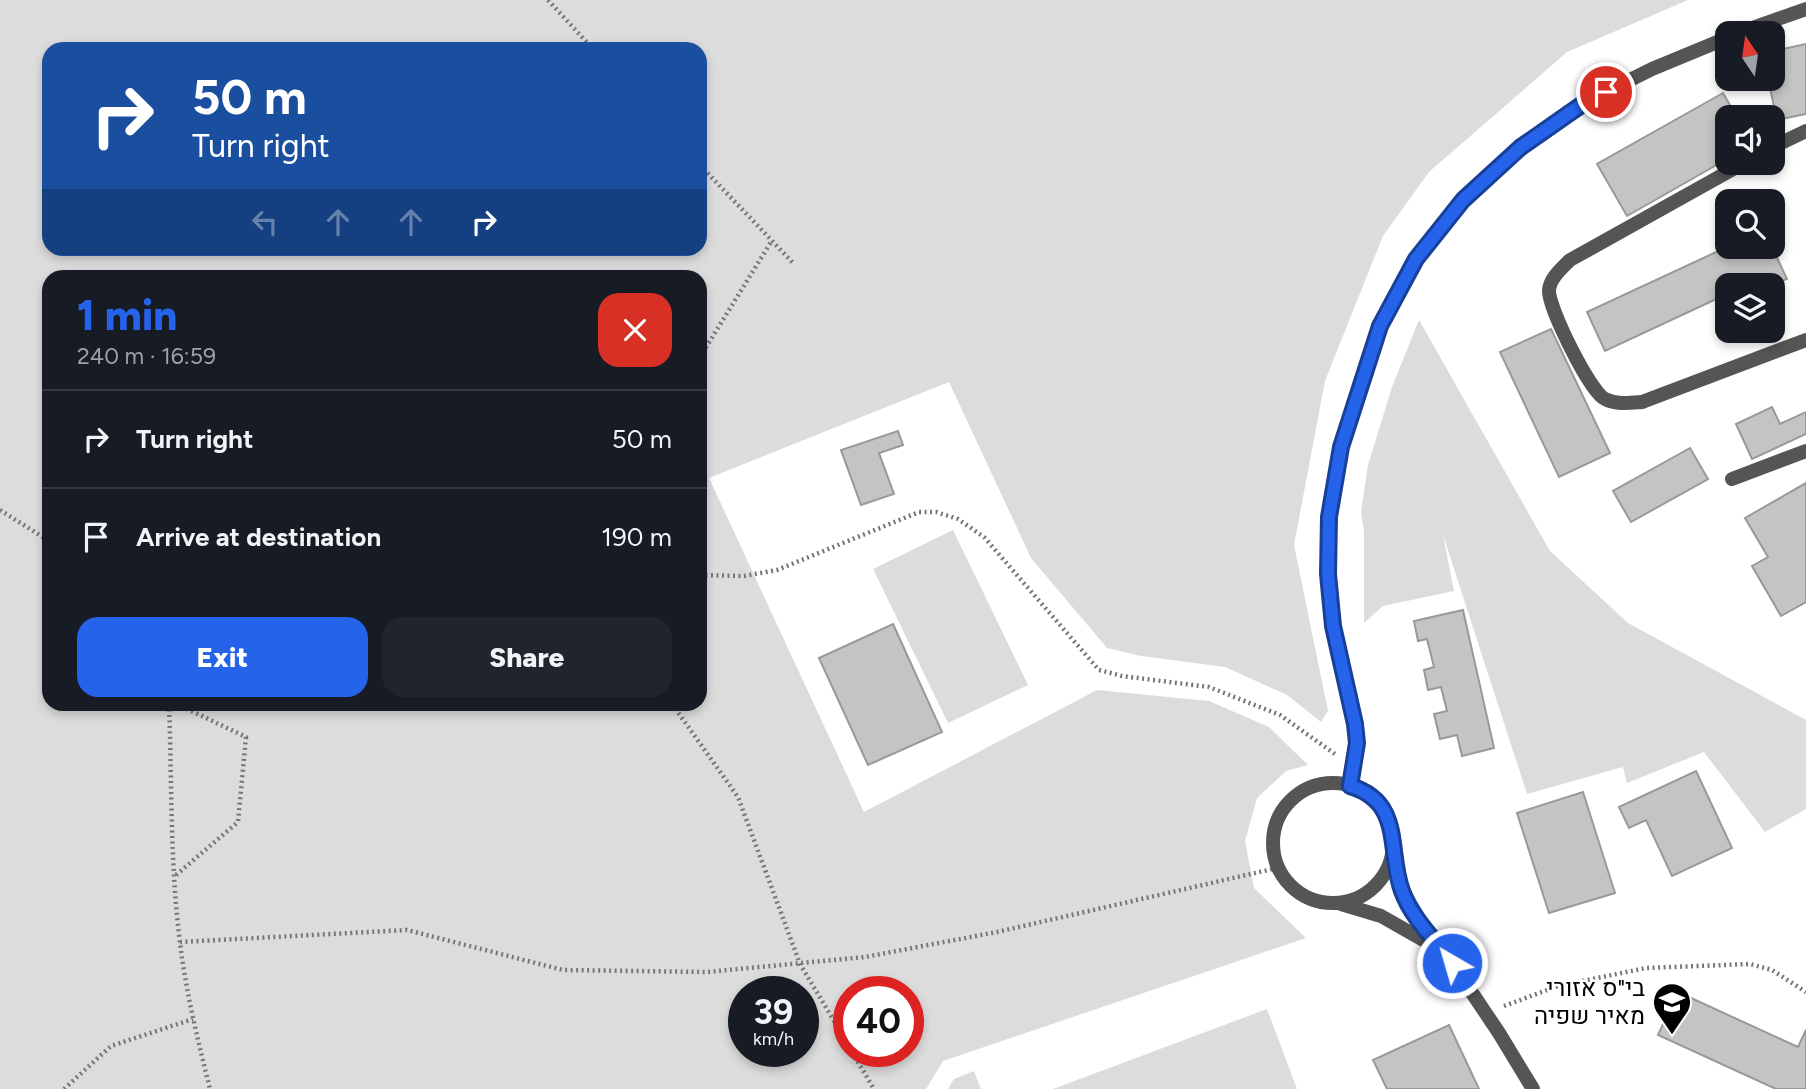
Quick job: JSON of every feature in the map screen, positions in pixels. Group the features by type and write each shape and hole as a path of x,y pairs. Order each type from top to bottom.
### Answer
{"street":[{"path":"1772,21 1806,9"},
{"path":"1350,786 1357,743 1333,626 1328,574 1329,517 1341,447 1380,326 1416,259 1463,200 1521,147 1584,103 1652,69 1715,43"},
{"path":"1785,141 1806,131"},
{"path":"1722,175 1570,260 1555,276 1549,290 1554,312 1591,387 1603,398 1616,403 1642,402 1806,340"},
{"path":"1732,479 1806,451"},
{"path":"1445,953 1413,932 1381,916 1341,904 1321,903 1303,897 1288,884 1277,868 1272,848 1275,827 1284,807 1299,793 1318,784 1339,783 1359,788 1375,799 1387,814 1393,833 1393,853 1403,893 1423,927 1445,953 1533,1089"},
{"path":"1341,904 1359,898 1376,887 1387,871 1393,853"}],"path":[{"path":"548,0 587,42"},
{"path":"707,173 794,264"},
{"path":"707,346 771,242"},
{"path":"0,510 42,537"},
{"path":"707,575 744,576 777,570 919,512 936,512 958,519 984,537 1099,670 1122,676 1209,687 1280,715 1353,766"},
{"path":"169,711 180,942 193,1019 210,1089"},
{"path":"175,876 238,822 246,737 192,711"},
{"path":"677,711 738,797 800,964 833,1019"},
{"path":"180,942 407,930 563,970 707,972 865,957 997,932 1277,868"},
{"path":"1485,1013 1558,986 1646,968 1750,964 1772,970 1806,992"},
{"path":"64,1089 111,1046 193,1019"},
{"path":"861,1067 874,1089"}],"shaded area":[{"path":"0,0 1688,0 1567,52 1429,172 1383,236 1325,381 1294,545 1328,711 1321,722 1287,695 1225,667 1141,656 1107,648 1031,558 949,382 709,478 864,812 1097,690 1209,701 1269,727 1308,765 1286,771 1257,798 1245,841 1254,888 1306,938 943,1061 926,1089 0,1089"},
{"path":"1419,320 1550,551 1628,623 1806,720 1806,809 1765,832 1704,752 1627,783 1623,767 1527,794 1443,535 1454,591 1383,606 1364,623 1364,532 1361,512 1368,465 1392,387"},
{"path":"953,530 1028,685 948,723 873,569"},
{"path":"1267,1009 1297,1089 1053,1089"},
{"path":"974,1071 981,1089 948,1089 954,1079"}],"building":[{"path":"1806,44 1806,114 1785,118 1785,105 1774,105 1771,91 1785,91 1785,48"},
{"path":"1723,93 1730,105 1715,105 1715,166 1627,216 1597,164"},
{"path":"1715,253 1715,259 1778,259 1784,273 1715,273 1715,300 1605,351 1587,312"},
{"path":"1551,329 1610,453 1559,477 1500,352"},
{"path":"1772,407 1780,424 1806,412 1806,434 1752,459 1736,424"},
{"path":"898,431 903,445 879,453 894,494 861,505 841,450"},
{"path":"1690,448 1708,479 1631,522 1613,491"},
{"path":"1806,483 1806,602 1781,616 1752,566 1768,557 1745,518"},
{"path":"1463,610 1494,748 1462,756 1457,735 1440,739 1434,714 1447,711 1441,687 1428,690 1424,670 1434,667 1427,639 1418,641 1414,621"},
{"path":"893,624 942,732 868,765 819,658"},
{"path":"1696,771 1732,848 1672,876 1646,820 1629,828 1619,807"},
{"path":"1583,792 1615,893 1549,913 1517,813"},
{"path":"1678,992 1798,1047 1806,1030 1806,1089 1776,1089 1658,1035"},
{"path":"1449,1025 1479,1089 1387,1089 1373,1060"}],"place":[{"name":"בי\"ס אזורי מאיר שפיה","path":"1672,1036"}],"route":[{"path":"1452,963 1423,927 1403,893 1393,853 1393,833 1387,814 1375,799 1359,788 1350,786 1357,743 1333,626 1328,574 1329,517 1341,447 1380,326 1416,259 1463,200 1521,147 1584,103 1606,92"}]}
